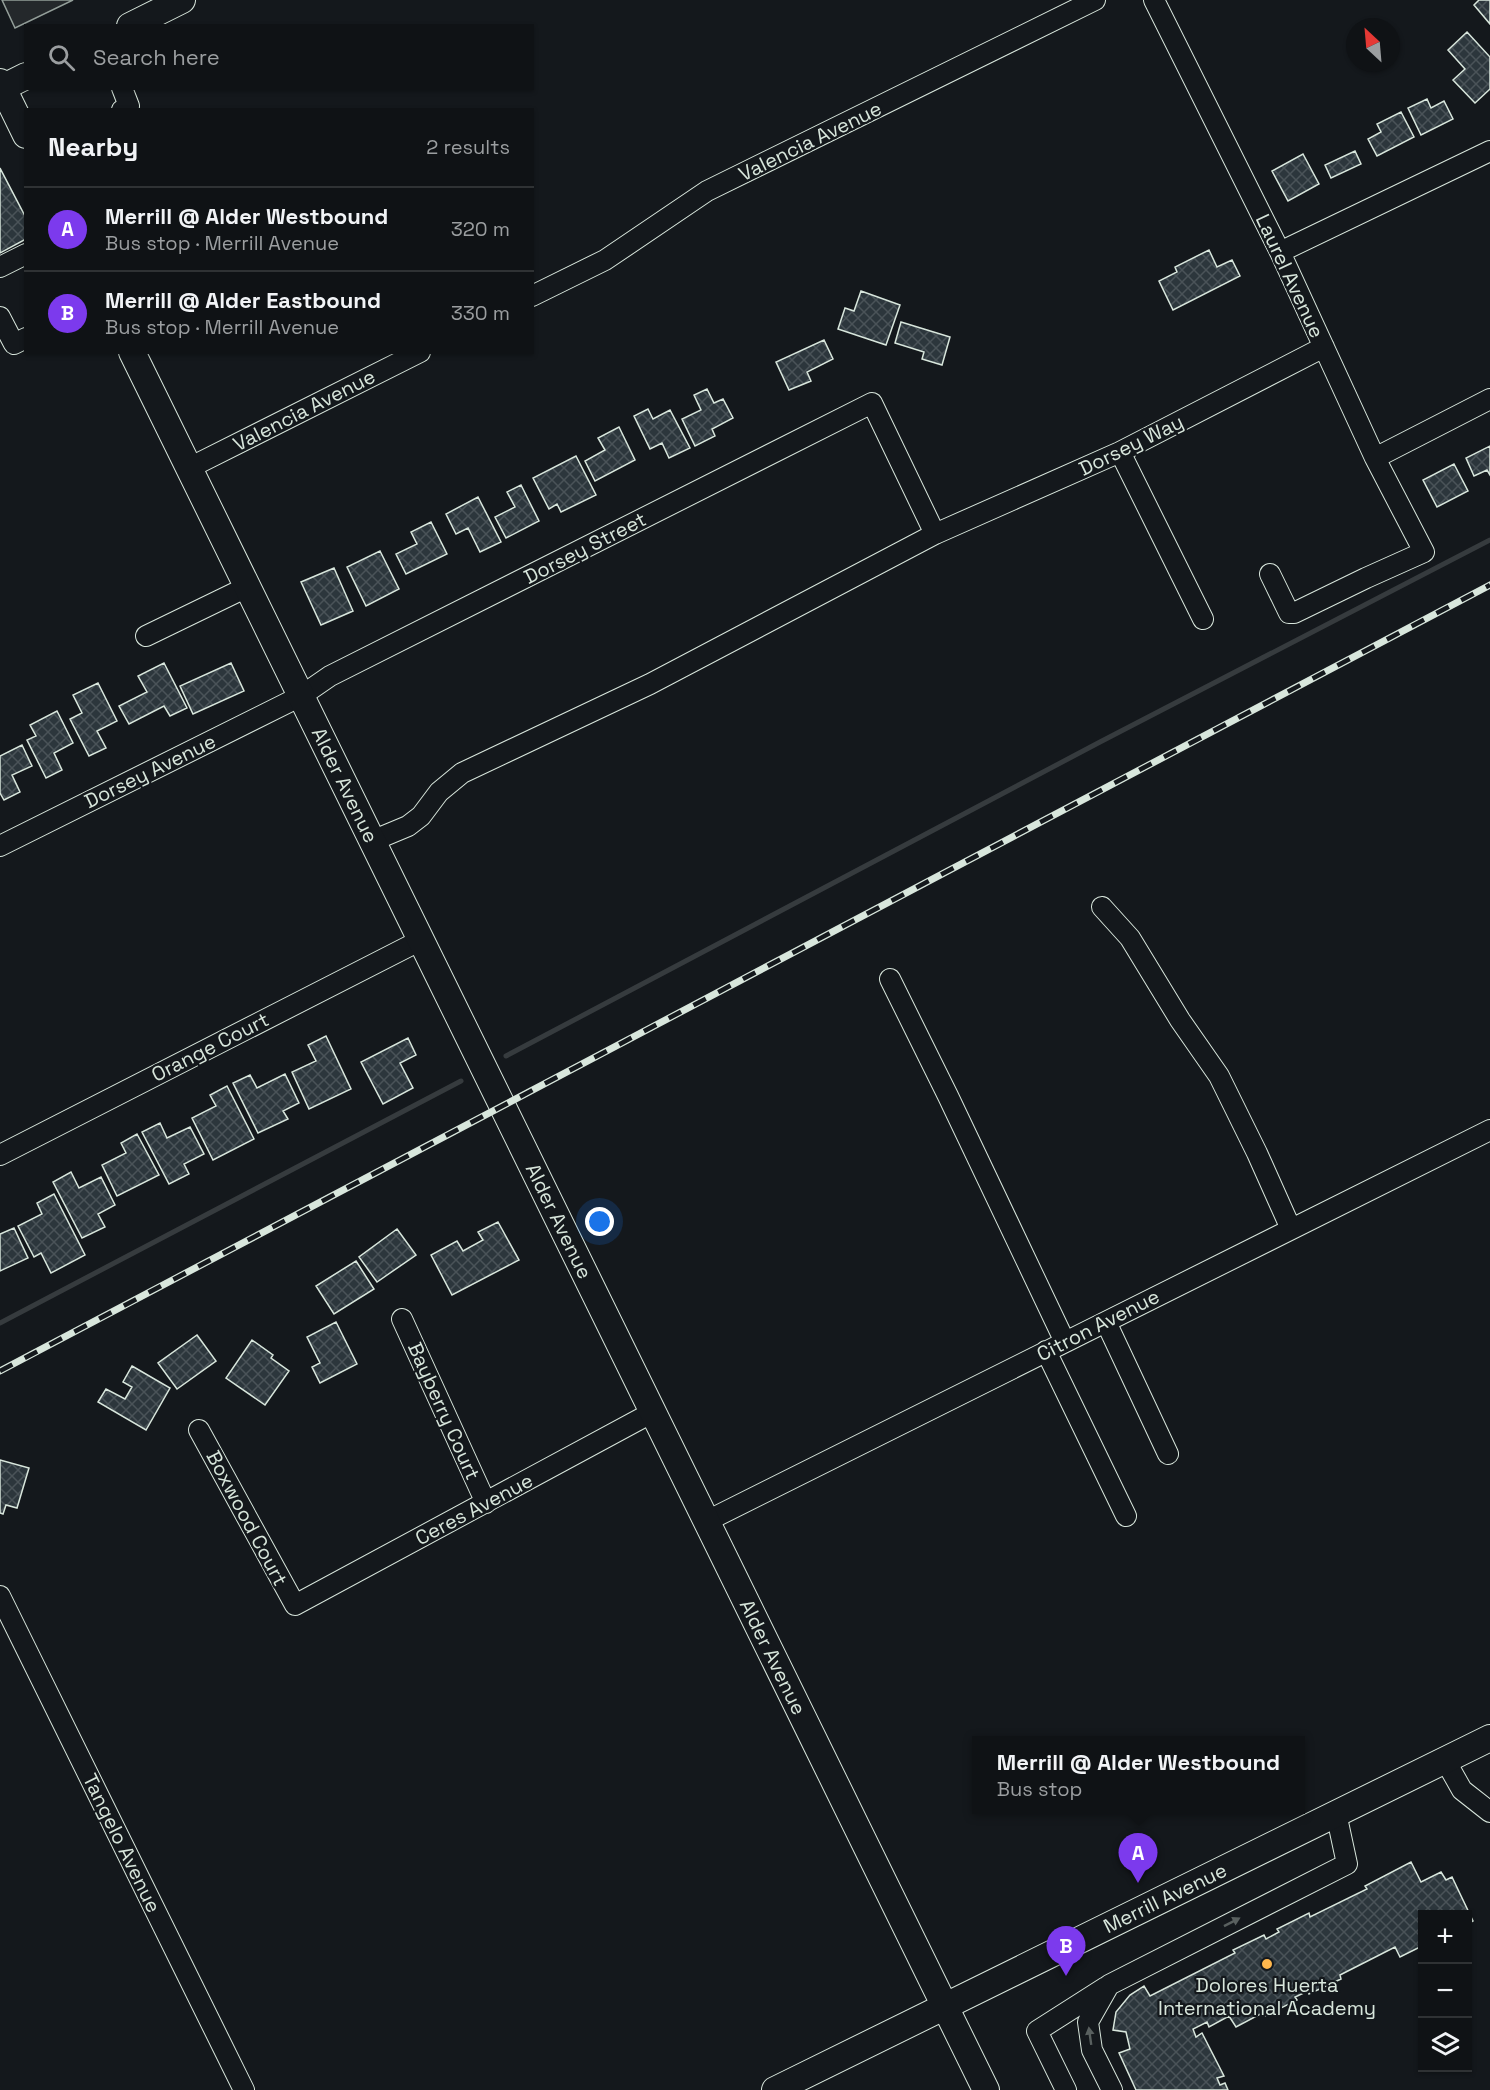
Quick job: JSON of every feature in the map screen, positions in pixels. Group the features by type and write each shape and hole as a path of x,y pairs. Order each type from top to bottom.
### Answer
{"main road":[{"path":"134,24 182,0"},
{"path":"7,84 24,130"},
{"name":"Alder Avenue","path":"133,354 986,2090"},
{"name":"Merrill Avenue","path":"775,2090 1490,1738"}],"street":[{"name":"Valencia Avenue","path":"534,295 605,260 707,191 1095,0"},
{"name":"Laurel Avenue","path":"1154,0 1280,252 1375,458 1424,552 1294,613 1289,613 1270,574"},
{"path":"123,90 129,106 126,108"},
{"path":"1280,252 1490,150"},
{"path":"0,317 14,344 24,339"},
{"name":"Dorsey Way","path":"372,841 408,826 422,816 440,792 462,773 650,684 934,534 1120,452 1323,347"},
{"name":"Valencia Avenue","path":"189,468 416,354"},
{"path":"1375,458 1490,399"},
{"name":"Dorsey Street","path":"301,696 330,676 872,403 934,534"},
{"path":"1120,452 1203,619"},
{"path":"146,636 247,587"},
{"name":"Dorsey Avenue","path":"0,846 301,696"},
{"path":"1102,907 1130,938 1180,1020 1219,1076 1291,1229"},
{"name":"Orange Court","path":"0,1155 421,940"},
{"path":"890,979 1065,1342"},
{"name":"Citron Avenue","path":"707,1521 1490,1130"},
{"name":"Bayberry Court","path":"402,1319 486,1503"},
{"path":"1106,1322 1168,1455"},
{"path":"1046,1351 1126,1516"},
{"name":"Ceres Avenue","path":"294,1605 653,1412"},
{"name":"Boxwood Court","path":"199,1430 294,1605"},
{"name":"Tangelo Avenue","path":"0,1596 244,2090"},
{"path":"1445,1760 1462,1790 1489,1809"},
{"path":"1066,2090 1037,2031 1108,1985 1347,1864 1336,1813"},
{"path":"1108,1985 1088,2022 1092,2050 1112,2090"}],"shaded area":[{"path":"2,0 73,0 15,28"}],"building":[{"path":"1479,0 1490,0 1490,24 1474,5"},
{"path":"1467,32 1490,57 1490,89 1475,103 1453,80 1465,69 1448,50"},
{"path":"1427,99 1431,108 1444,101 1453,119 1421,135 1408,108"},
{"path":"1401,112 1414,137 1377,156 1368,139 1381,132 1377,124"},
{"path":"1355,151 1361,164 1331,178 1325,165"},
{"path":"1303,154 1319,184 1288,201 1272,171"},
{"path":"0,168 24,214 24,240 0,253"},
{"path":"1209,250 1217,267 1232,260 1240,276 1173,310 1159,281 1177,272 1175,267"},
{"path":"861,291 900,305 886,345 838,329 845,308 854,311"},
{"path":"901,322 950,337 942,365 922,359 924,352 895,343"},
{"path":"824,340 833,359 807,372 811,381 789,390 776,362"},
{"path":"707,389 714,403 723,399 733,418 712,429 715,436 695,446 682,419 701,410 694,395"},
{"path":"648,409 653,419 670,410 690,448 669,458 662,443 650,449 634,416"},
{"path":"619,427 635,460 595,481 585,461 605,450 598,438"},
{"path":"1490,446 1490,475 1487,470 1474,476 1466,458"},
{"path":"576,456 596,495 561,512 557,504 549,509 533,478"},
{"path":"1454,464 1468,491 1437,507 1423,480"},
{"path":"521,485 539,521 506,538 495,517 515,507 507,492"},
{"path":"478,497 501,542 480,552 468,528 456,534 446,514"},
{"path":"431,522 447,554 406,574 396,554 417,544 411,532"},
{"path":"380,551 399,589 366,606 347,567"},
{"path":"334,568 353,611 321,625 301,582"},
{"path":"164,663 187,708 170,716 164,706 129,724 119,706 147,692 138,676"},
{"path":"231,663 244,691 193,714 180,686"},
{"path":"98,683 117,721 97,731 106,748 89,756 70,719 82,713 73,695"},
{"path":"57,711 73,743 54,753 62,770 46,778 27,740 36,736 30,725"},
{"path":"22,745 32,766 12,775 20,792 4,800 0,793 0,756"},
{"path":"326,1036 351,1089 309,1109 292,1072 316,1061 308,1045"},
{"path":"408,1038 416,1055 400,1063 413,1088 383,1104 361,1062"},
{"path":"285,1074 299,1103 283,1111 288,1119 258,1133 233,1083 250,1075 257,1088"},
{"path":"227,1086 254,1139 213,1160 192,1118 216,1106 210,1095"},
{"path":"160,1123 167,1138 190,1127 204,1154 184,1164 189,1174 169,1184 142,1132"},
{"path":"137,1134 159,1175 117,1196 102,1165 126,1153 121,1143"},
{"path":"71,1172 79,1188 101,1177 115,1205 98,1214 105,1227 82,1238 53,1182"},
{"path":"54,1194 85,1255 51,1273 41,1253 34,1257 18,1226 42,1214 37,1203"},
{"path":"498,1222 519,1260 452,1295 431,1255 457,1241 463,1251 483,1240 478,1232"},
{"path":"14,1228 28,1258 0,1271 0,1234"},
{"path":"397,1229 416,1255 377,1282 359,1257"},
{"path":"356,1261 374,1289 334,1314 316,1286"},
{"path":"336,1322 357,1364 320,1383 312,1367 320,1363 307,1337"},
{"path":"197,1335 216,1361 177,1389 158,1363"},
{"path":"252,1340 273,1355 271,1358 289,1371 265,1405 226,1378"},
{"path":"132,1366 170,1388 146,1430 98,1402 106,1389 125,1399 132,1387 123,1382"},
{"path":"0,1460 29,1468 17,1508 6,1505 3,1514 0,1513"},
{"path":"1411,1862 1421,1882 1441,1872 1446,1880 1452,1877 1468,1910 1418,1910 1418,1948 1400,1957 1395,1947 1340,1975 1341,1979 1309,1994 1308,1991 1295,1997 1297,2000 1265,2016 1264,2012 1236,2027 1229,2016 1209,2027 1207,2022 1193,2029 1196,2037 1202,2033 1224,2076 1217,2078 1220,2085 1225,2083 1228,2090 1136,2090 1119,2053 1130,2049 1126,2032 1113,2030 1116,2012 1130,1995 1144,1986 1150,1996 1235,1953 1233,1950 1264,1935 1266,1939 1279,1932 1277,1929 1309,1913 1310,1917 1367,1889 1365,1886"}],"waterway":[{"path":"506,1056 1100,742 1490,540"},
{"path":"0,1323 461,1081"}],"railway":[{"path":"0,1371 1490,585"}],"place":[{"name":"Merrill @ Alder Westbound","path":"1138,1883"},
{"name":"Dolores Huerta International Academy","path":"1267,1964"},
{"name":"Merrill @ Alder Eastbound","path":"1066,1976"}]}
